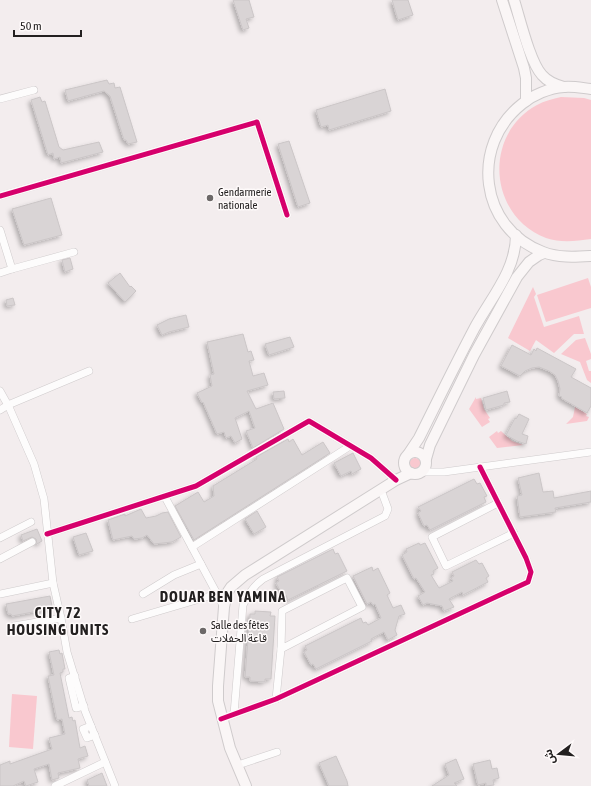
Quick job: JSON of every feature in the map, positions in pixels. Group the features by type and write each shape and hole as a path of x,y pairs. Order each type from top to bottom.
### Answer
{"main road":[{"path":"502,0 524,68 526,101"},
{"path":"514,0 535,66 547,80 564,87"},
{"path":"591,89 564,87 551,89 538,94 515,109 505,120 492,144 488,172 489,186 495,207 506,225 516,236 529,246 544,253 570,258 591,256"},
{"path":"396,480 404,465 405,458 419,438 478,323 507,273 514,254 516,236"},
{"path":"246,786 230,748 221,719 218,701 224,607 222,593 245,575 396,480 411,473 418,474 422,472 426,466 426,459 430,445 474,355 517,277 529,262 544,253"},
{"path":"409,453 416,451 419,452 426,459"},
{"path":"404,465 411,473"}],"street":[{"path":"0,100 34,90"},
{"path":"0,196 257,122 287,215"},
{"path":"0,230 12,269"},
{"path":"0,273 74,252"},
{"path":"0,410 8,405 89,371"},
{"path":"0,392 8,405 34,464 44,499 53,583 68,652 84,706 105,762 111,784"},
{"path":"47,534 164,497 204,482 309,421 371,458 396,480"},
{"path":"192,547 350,446"},
{"path":"422,472 444,472 591,452"},
{"path":"221,719 276,699 528,582 531,572 529,566 480,467"},
{"path":"234,714 243,604 248,594 263,579 384,516 388,509 381,490"},
{"path":"132,619 222,593 201,564 164,497"},
{"path":"498,503 432,537 446,566 514,533"},
{"path":"0,538 31,522"},
{"path":"0,559 32,542"},
{"path":"143,594 174,575 201,564"},
{"path":"276,699 281,649 282,611 347,578 362,608 281,649"},
{"path":"0,594 53,583"},
{"path":"14,626 61,618"},
{"path":"238,765 277,752"},
{"path":"55,786 105,762"}],"shaded area":[{"path":"561,97 584,98 591,100 591,239 563,241 546,238 527,227 513,212 503,194 500,174 501,154 507,135 520,118 537,105"},
{"path":"588,278 591,287 591,308 546,322 537,295"},
{"path":"533,287 536,294 534,297 544,327 579,316 584,334 574,334 554,353 536,340 530,351 508,338"},
{"path":"585,338 591,354 591,359 586,361 589,371 591,371 591,383 587,380 580,362 561,354 576,340"},
{"path":"476,397 476,399 481,398 484,409 490,418 488,419 490,422 482,427 469,409"},
{"path":"575,407 587,414 586,416 589,417 587,421 566,424 573,417"},
{"path":"497,431 498,433 501,431 512,441 523,445 497,448 489,437"},
{"path":"413,458 417,458 421,464 417,470 413,470 409,466 409,462"},
{"path":"12,694 37,696 33,749 9,747"}],"building":[{"path":"233,0 249,0 254,17 246,19 249,28 243,30"},
{"path":"392,0 408,0 413,15 398,20"},
{"path":"107,80 109,84 114,83 115,88 120,87 137,142 128,144 126,140 124,140 110,96 104,91 68,101 65,90"},
{"path":"385,89 391,111 329,130 328,125 321,127 316,110"},
{"path":"40,97 42,102 45,101 59,147 63,150 99,142 103,152 61,163 60,157 54,159 53,153 48,155 31,100"},
{"path":"289,141 310,203 298,207 278,144"},
{"path":"51,198 62,235 24,245 12,209"},
{"path":"70,258 73,269 65,272 62,260"},
{"path":"120,273 130,287 131,286 136,291 125,302 108,283"},
{"path":"13,298 15,305 7,306 6,300"},
{"path":"186,315 189,327 162,335 157,325 169,319"},
{"path":"243,334 248,352 251,351 254,360 249,361 253,376 264,373 268,385 247,391 256,409 273,403 284,429 253,448 246,431 255,428 249,411 235,418 242,439 235,443 231,436 226,438 224,432 217,434 203,402 202,403 197,393 212,386 210,375 214,374 207,342"},
{"path":"290,337 294,347 269,355 265,344"},
{"path":"512,345 531,355 534,349 536,351 537,348 576,369 571,377 591,388 591,406 587,413 559,396 560,389 558,381 555,375 549,371 539,367 532,368 525,371 520,376 501,366"},
{"path":"284,391 285,398 274,399 273,392"},
{"path":"507,391 510,402 486,410 483,398"},
{"path":"519,414 529,419 522,434 528,436 526,444 506,435 515,418 516,419"},
{"path":"288,439 289,442 293,439 302,455 323,442 330,453 194,540 175,506 198,492 204,502 214,496 213,486 257,459 256,457"},
{"path":"353,453 361,469 352,474 351,471 341,476 334,463"},
{"path":"539,473 543,492 553,491 554,498 591,491 591,502 555,508 556,512 520,517 517,496 522,495 518,478"},
{"path":"474,479 477,484 480,483 487,496 484,497 486,502 430,530 427,525 424,526 418,513 421,511 418,507"},
{"path":"141,509 146,518 168,512 181,537 172,542 154,544 147,535 142,538 134,539 132,536 113,540 108,520 125,514 125,516"},
{"path":"257,511 266,527 254,534 245,519"},
{"path":"37,529 42,541 37,544 36,539 32,537 23,541 21,535"},
{"path":"86,533 93,551 79,555 73,537"},
{"path":"419,543 420,545 425,543 438,568 433,571 434,574 431,575 439,588 453,581 451,578 454,576 452,572 476,560 479,564 482,563 489,576 486,578 488,582 463,595 462,592 449,599 454,607 444,611 442,606 427,603 423,605 418,596 425,592 416,578 414,579 402,555 407,552 406,549"},
{"path":"333,549 335,554 338,553 347,571 288,600 286,595 283,596 276,583 279,581 277,577"},
{"path":"372,567 373,571 378,568 390,593 387,595 393,608 401,605 405,614 399,616 395,630 397,635 388,640 384,632 371,639 372,641 316,669 313,664 311,665 304,652 307,650 305,646 361,618 363,623 366,622 368,625 381,618 375,604 373,605 371,602 367,604 353,576"},
{"path":"50,596 52,606 48,607 49,609 12,616 11,614 8,614 6,604"},
{"path":"255,611 271,612 270,616 275,616 271,679 265,679 265,682 250,681 250,677 245,677 250,614 255,614"},
{"path":"59,650 60,654 62,653 65,669 63,669 63,672 60,673 69,718 72,717 73,721 75,720 80,748 85,746 88,756 78,759 80,768 58,773 59,778 52,780 49,764 34,769 38,782 26,786 24,781 13,786 0,786 0,765 10,761 10,764 52,749 49,738 65,734 62,719 57,720 48,676 54,675 49,652"},
{"path":"336,756 348,786 329,786 319,763"},
{"path":"456,759 464,779 454,783 457,786 432,786 449,775 445,764"},
{"path":"490,760 492,769 497,768 499,778 493,780 494,785 486,786 486,783 478,785 473,764"},
{"path":"102,773 107,786 89,786 87,780"}],"cycle path":[{"path":"0,196 257,122 287,215"},
{"path":"47,534 196,486 309,421 371,458 396,480"},
{"path":"221,719 276,699 528,582 531,572 526,558 480,467"}],"place":[{"name":"Gendarmerie nationale","path":"210,198"},
{"name":"Salle des fêtes قاعة الحفلات","path":"203,631"}],"district":[{"name":"DOUAR BEN YAMINA","path":"223,597"},
{"name":"CITY 72 HOUSING UNITS","path":"58,622"}]}
